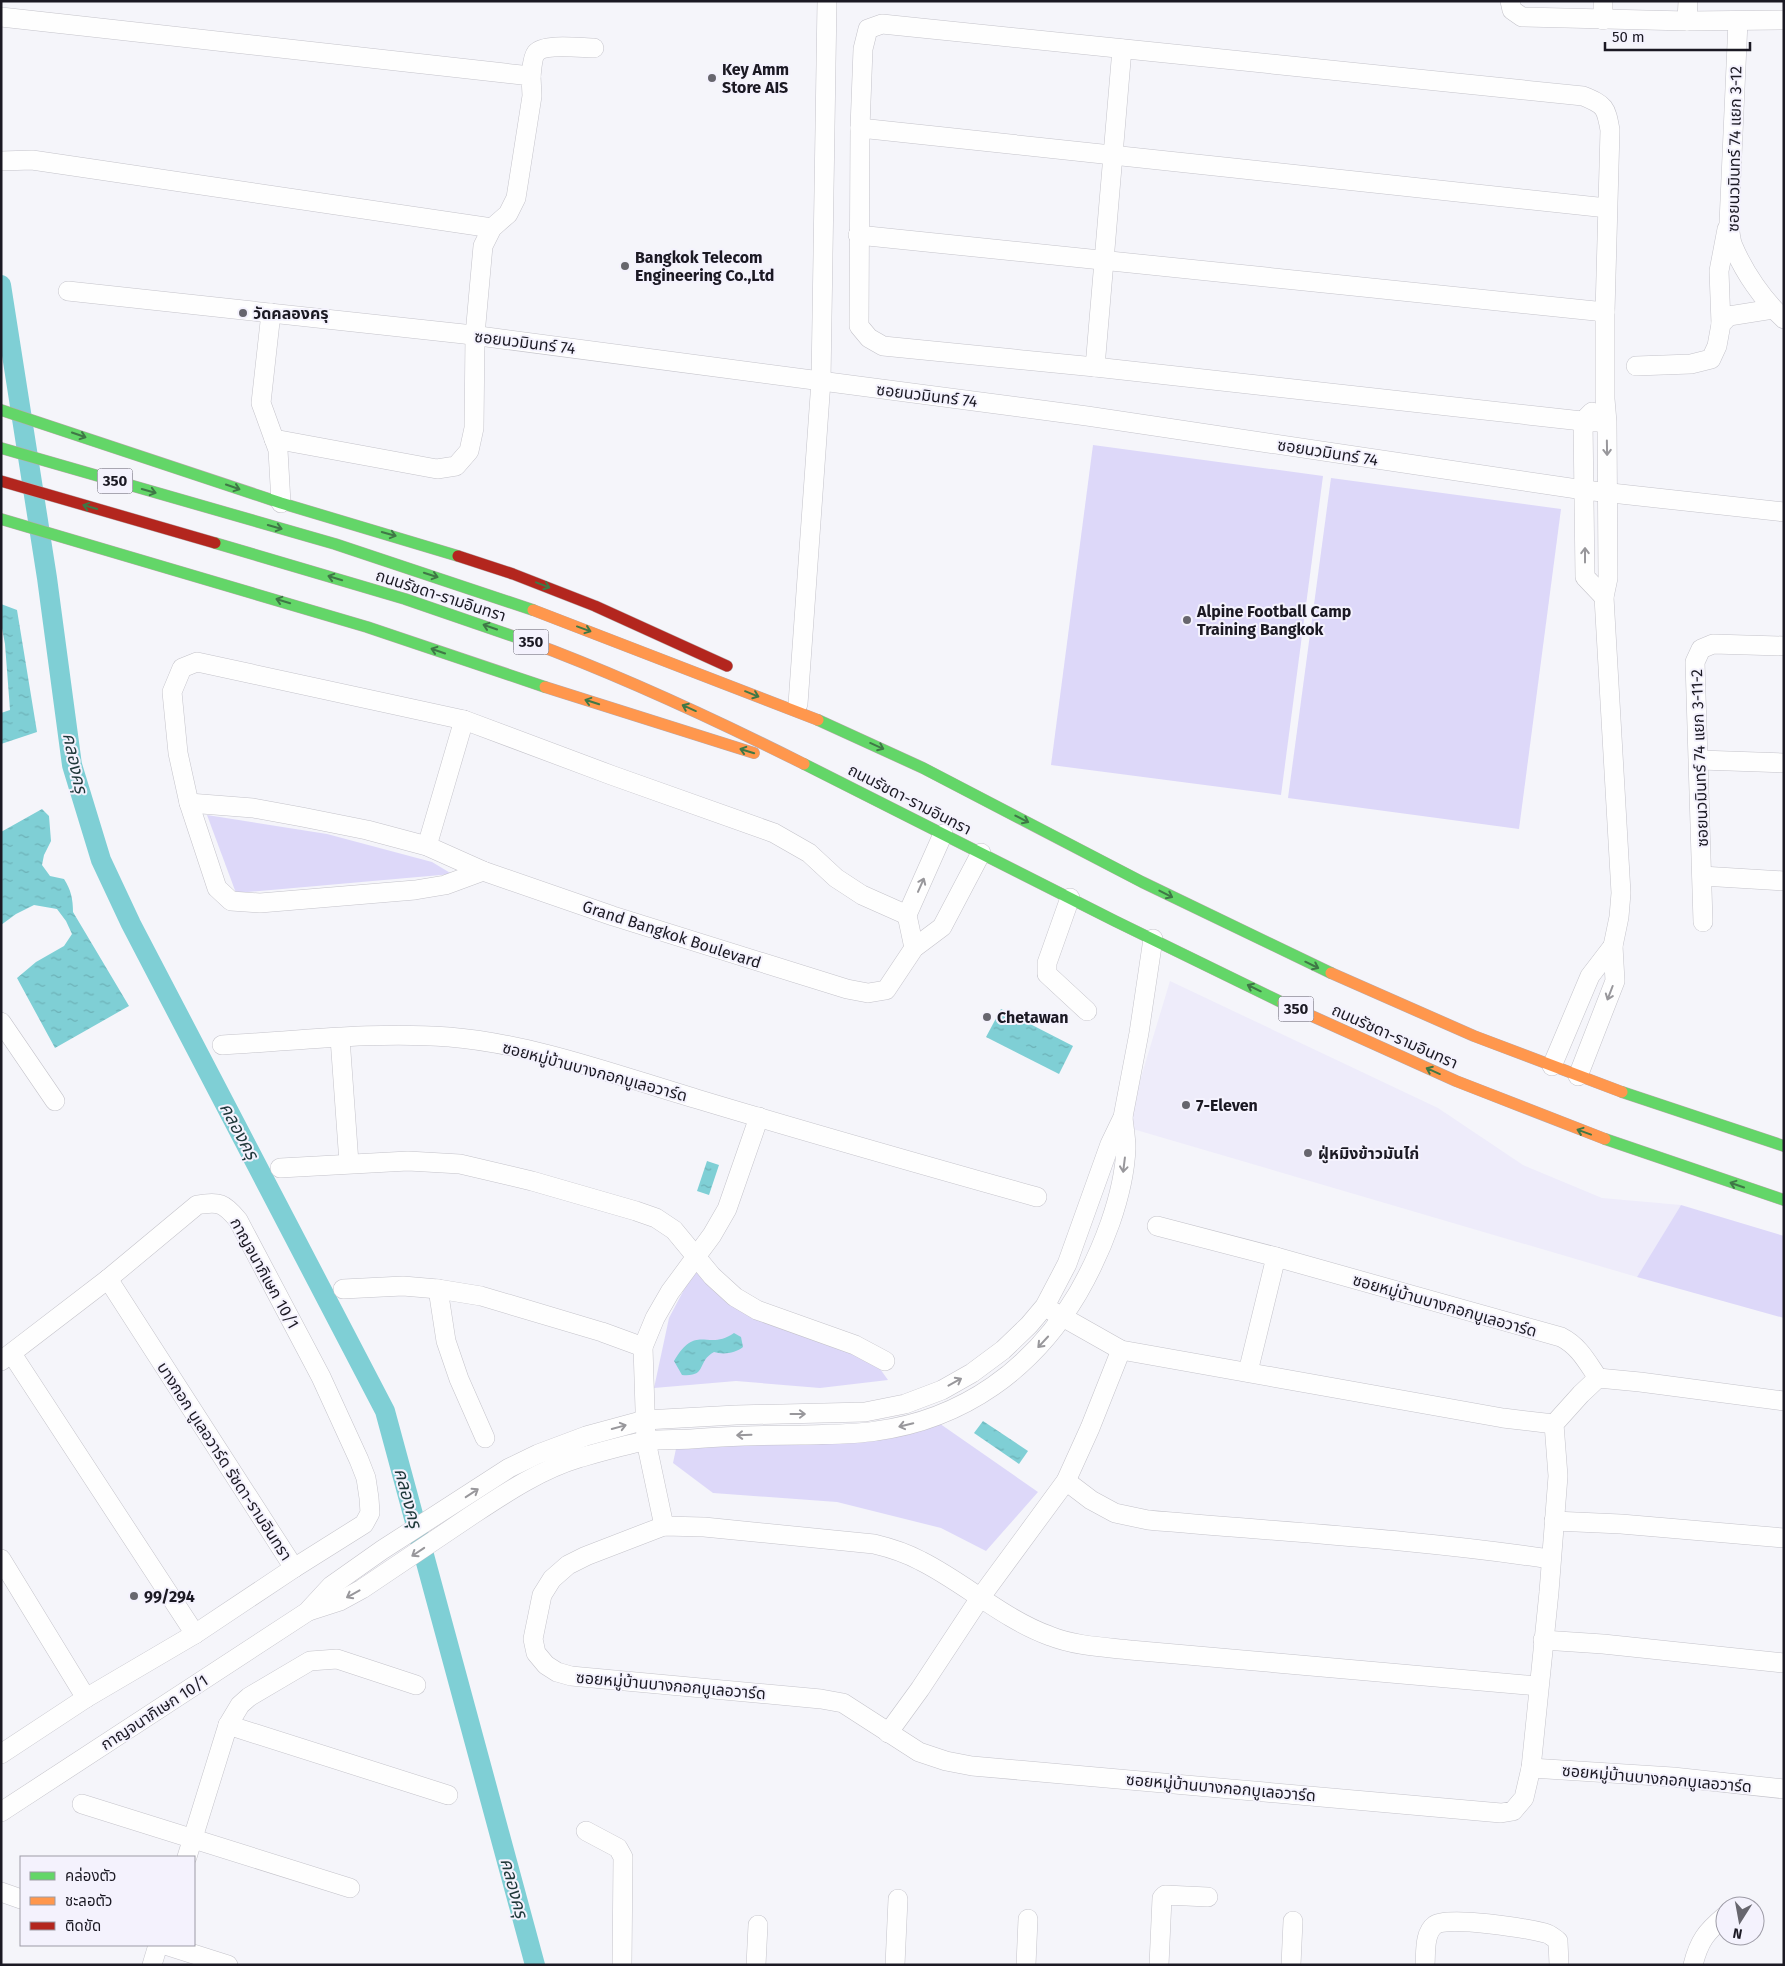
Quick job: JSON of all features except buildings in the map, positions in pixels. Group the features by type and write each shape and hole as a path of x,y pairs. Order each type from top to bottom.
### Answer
{"main road":[{"path":"1,410 281,503 420,543 513,574 595,606 736,670"},
{"name":"ถนนรัชดา-รามอินทรา","path":"1,448 331,543 513,602 832,726 904,758 1180,900 1319,968 1431,1018 1665,1108 1784,1146"},
{"name":"ถนนรัชดา-รามอินทรา","path":"1,481 438,610 542,645 721,722 1070,898 1350,1035 1452,1080 1560,1123 1784,1200"},
{"path":"1,519 367,626 551,689 827,776"},
{"path":"775,692 832,726"}],"street":[{"path":"798,704 821,382 827,1"},
{"path":"1510,1 1512,10 1522,17 1603,10 1687,21 1784,20"},
{"path":"1687,21 1688,1"},
{"path":"1,17 531,76"},
{"name":"ซอยนวมินทร์ 74 แยก 3-12","path":"1738,21 1728,223 1732,244 1745,268 1778,314"},
{"path":"1578,1076 1615,980 1613,946 1620,893 1604,597 1608,578 1607,422 1605,399 1605,312 1610,130 1607,114 1600,103 1583,96 882,24 868,29 863,49 860,128 859,326 869,338 883,346 1607,422"},
{"path":"274,439 437,469 456,466 469,451 474,428 475,336 483,246 492,228 508,214 516,198 532,96 531,76 534,54 540,49 556,47 594,48"},
{"path":"1095,367 1122,49"},
{"path":"860,128 1607,208"},
{"path":"3,161 32,160 492,228"},
{"path":"1636,366 1691,364 1711,359 1717,346 1721,324 1719,271 1728,223"},
{"path":"858,235 1105,262 1605,312"},
{"name":"ซอยนวมินทร์ 74","path":"68,292 475,336 1087,416 1584,490 1784,512"},
{"path":"271,313 261,403 278,450 281,503"},
{"path":"1721,324 1729,316 1778,314"},
{"path":"1604,597 1585,577 1584,421 1605,399"},
{"name":"ซอยนวมินทร์ 74 แยก 3-11-2","path":"1703,922 1696,662 1701,649 1713,644 1784,646"},
{"path":"483,871 445,885 415,890 260,904 231,901 217,888 188,803 178,753 172,692 182,668 197,662 464,720 774,833 809,853 836,878 862,895 907,915"},
{"path":"427,846 464,720"},
{"path":"1700,760 1784,763"},
{"name":"Grand Bangkok Boulevard","path":"188,803 253,808 367,830 427,846 483,871 664,933 847,989 868,993 886,990 914,948 942,927 981,853"},
{"path":"914,948 907,915 943,834"},
{"path":"1702,876 1784,881"},
{"path":"1070,898 1047,963 1046,974 1087,1011"},
{"path":"645,1420 736,1415 865,1412 905,1404 942,1390 972,1373 1003,1350 1029,1325 1045,1306 1067,1264 1110,1144 1123,1117 1140,1033 1153,939"},
{"path":"1552,1066 1590,976 1613,946"},
{"path":"1,1022 55,1101"},
{"name":"ซอยหมู่บ้านบางกอกบูเลอวาร์ด","path":"222,1045 411,1036 450,1037 491,1044 536,1053 608,1072 759,1118 1037,1196"},
{"path":"340,1038 349,1163"},
{"path":"646,1442 743,1435 874,1432 908,1426 951,1411 988,1390 1019,1366 1046,1340 1064,1317 1094,1265 1110,1224 1122,1176 1126,1147 1123,1117"},
{"path":"664,1526 646,1442 644,1347 655,1318 670,1292 712,1235 727,1209 759,1118"},
{"path":"280,1168 408,1161 460,1164 532,1180 656,1218 674,1230 712,1276 735,1297 757,1310 855,1345 885,1361"},
{"name":"กาญจนาภิเษก 10/1","path":"6,1357 108,1279 197,1205 214,1202 228,1207 238,1220 321,1377 366,1478 370,1513 364,1524 294,1568"},
{"name":"ซอยหมู่บ้านบางกอกบูเลอวาร์ด","path":"1157,1226 1276,1257 1561,1338 1579,1349 1598,1378"},
{"path":"1248,1372 1276,1257"},
{"name":"บางกอก บูเลอวาร์ด รัชดา-รามอินทรา","path":"1,1754 86,1698 195,1634 294,1568 108,1279"},
{"path":"343,1289 403,1286 481,1296 602,1332 644,1347"},
{"path":"438,1289 446,1341 459,1379 485,1438"},
{"path":"1045,1306 1122,1350 1503,1418 1554,1424 1598,1378 1784,1401"},
{"path":"888,1733 920,1689 980,1598 1066,1481 1122,1350"},
{"path":"6,1357 195,1634"},
{"name":"กาญจนาภิเษก 10/1","path":"1,1812 307,1612 331,1586 382,1550 510,1468 538,1454 586,1436 645,1420"},
{"name":"ซอยหมู่บ้านบางกอกบูเลอวาร์ด","path":"1538,1686 1130,1650 1075,1643 1035,1630 980,1598 923,1561 901,1551 874,1544 704,1527 664,1526 586,1556 568,1565 552,1579 542,1595 533,1639 536,1653 546,1665 557,1672 571,1676 821,1699 843,1703 918,1752 946,1761 972,1766 1501,1813 1513,1812 1524,1798 1531,1768 1558,1476 1554,1424"},
{"name":"กาญจนาภิเษก 10/1","path":"307,1612 340,1601 394,1568 510,1490 549,1470 577,1458 646,1442"},
{"path":"1066,1481 1091,1500 1115,1513 1148,1520 1356,1536 1489,1550 1550,1559"},
{"path":"1554,1521 1621,1524 1784,1538"},
{"path":"1,1560 86,1698"},
{"path":"1544,1640 1602,1644 1784,1663"},
{"path":"190,1848 228,1725 240,1705 249,1697 310,1660 336,1659 416,1685"},
{"path":"228,1725 448,1795"},
{"name":"ซอยหมู่บ้านบางกอกบูเลอวาร์ด","path":"1531,1768 1672,1777 1784,1789"},
{"path":"82,1804 190,1848 350,1888"},
{"path":"586,1831 618,1848 623,1857 622,1965"},
{"path":"1,1892 20,1899"},
{"path":"1159,1965 1162,1898 1165,1895 1208,1897"},
{"path":"895,1965 898,1899"},
{"path":"1026,1965 1028,1920"},
{"path":"1291,1965 1293,1921"},
{"path":"1425,1965 1427,1938 1434,1925 1443,1921 1470,1922 1548,1933 1558,1941 1559,1965"},
{"path":"756,1965 758,1925"},
{"path":"1693,1965 1698,1947 1705,1934 1715,1925"},
{"path":"152,1965 158,1946"},
{"path":"169,1946 228,1965"}],"shaded area":[{"name":"Alpine Football Camp Training Bangkok","path":"1093,445 1323,476 1281,795 1051,765"},
{"path":"1331,478 1561,509 1519,829 1288,798"},
{"path":"207,815 327,834 432,862 452,874 236,893"},
{"path":"1170,981 1438,1108 1523,1165 1602,1198 1681,1205 1637,1277 1126,1127"},
{"path":"1681,1205 1784,1236 1784,1318 1637,1277"},
{"path":"698,1263 736,1304 856,1350 878,1366 888,1380 820,1388 736,1381 654,1388 669,1318"},
{"path":"936,1421 1038,1492 986,1551 941,1528 837,1502 713,1493 673,1463 677,1444"}],"water":[{"path":"1,604 17,610 37,732 1,744 1,713 10,710 5,644 1,623"},
{"path":"42,809 49,816 51,841 44,855 42,865 50,876 64,879 71,895 73,912 129,1006 55,1048 17,978 36,962 64,946 72,934 66,921 57,909 34,905 16,914 1,925 1,832"},
{"path":"1001,1009 1073,1046 1059,1074 986,1037"},
{"path":"707,1161 719,1165 709,1195 697,1191"},
{"path":"734,1333 741,1337 743,1347 729,1353 714,1352 705,1360 699,1371 695,1374 682,1375 674,1361 682,1349 689,1343 696,1340 725,1338"},
{"path":"983,1421 1028,1451 1019,1464 974,1433"}],"waterway":[{"name":"คลองครุ","path":"1,285 47,578 72,765 101,860 131,924 385,1411 535,1965"}],"traffic: fast":[{"path":"1,410 281,503 458,556"},
{"path":"1,448 335,544 533,610"},
{"path":"1,519 367,627 545,687"},
{"path":"215,543 405,599 527,641"},
{"path":"818,720 923,768 1142,882 1331,973"},
{"path":"804,764 1115,921 1283,1003"},
{"path":"1622,1092 1784,1146"},
{"path":"1605,1139 1784,1200"}],"traffic: slow":[{"path":"533,610 818,720"},
{"path":"527,641 667,699 804,764"},
{"path":"545,687 754,753"},
{"path":"1331,973 1474,1036 1622,1092"},
{"path":"1283,1003 1456,1081 1605,1139"}],"traffic: jam":[{"path":"1,481 215,543"},
{"path":"458,556 513,574 595,606 727,666"}],"place":[{"name":"Key Amm Store AIS","path":"712,78"},
{"name":"Bangkok Telecom Engineering Co.,Ltd","path":"625,266"},
{"name":"วัดคลองครุ","path":"243,313"},
{"name":"Alpine Football Camp Training Bangkok","path":"1187,620"},
{"name":"Chetawan","path":"987,1017"},
{"name":"7-Eleven","path":"1186,1105"},
{"name":"ฝู่หมิงข้าวมันไก่","path":"1308,1153"},
{"name":"99/294","path":"134,1596"}]}
